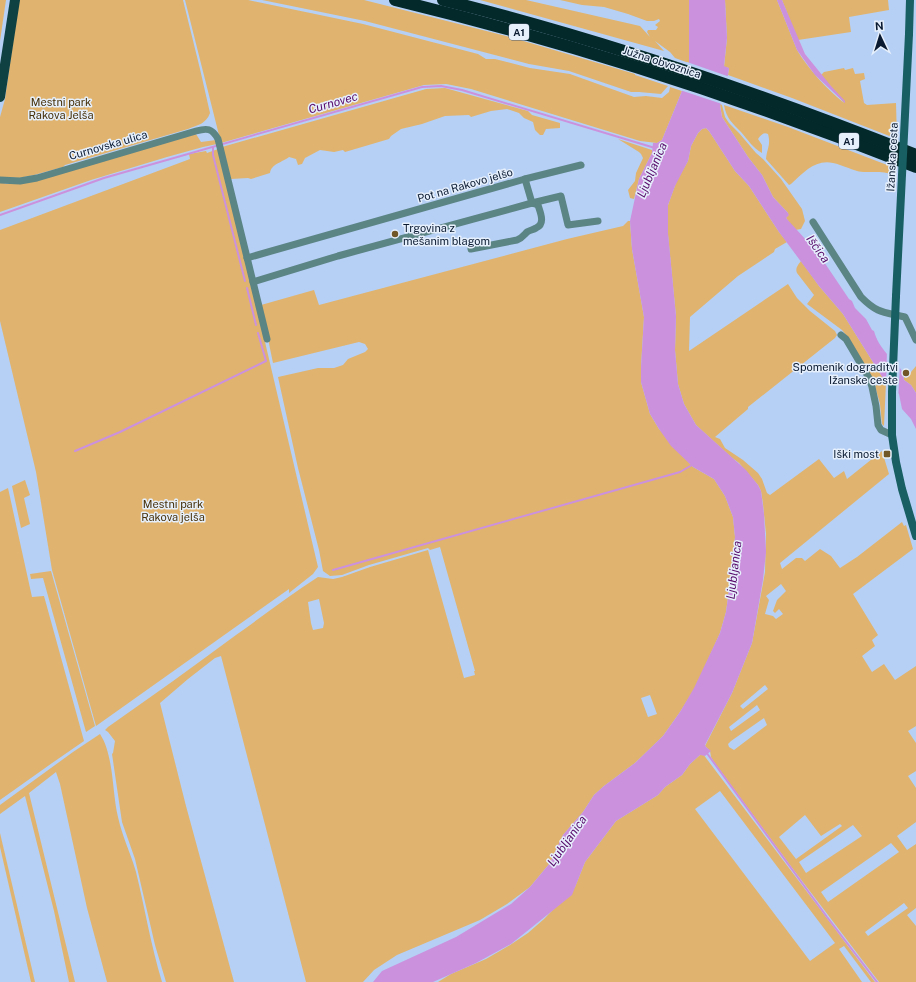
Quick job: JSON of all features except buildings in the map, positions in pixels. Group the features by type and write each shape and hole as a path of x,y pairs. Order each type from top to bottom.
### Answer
{"highway":[{"name":"Južna obvoznica","path":"395,0 642,63"},
{"name":"Južna obvoznica","path":"443,0 515,19 916,155"},
{"name":"Južna obvoznica","path":"782,110 916,167"}],"main road":[{"path":"0,98 15,0"},
{"name":"Ižanska cesta","path":"910,0 913,16 909,34 891,418 892,435 901,484 916,536"}],"street":[{"name":"Curnovska ulica","path":"0,180 20,181 37,178 204,129 212,131 218,138 247,258"},
{"path":"525,179 581,165"},
{"name":"Pot na Rakovo jelšo","path":"247,258 525,179 532,203 538,205 542,221 540,225 517,240 471,249"},
{"path":"253,282 338,256 561,196 568,225 598,221"},
{"path":"813,222 861,297 871,307 882,313 905,317 916,340"},
{"path":"247,258 267,339"},
{"path":"841,335 850,344 870,382 875,396 878,425 881,430 892,435"}],"green space":[{"path":"0,0 6,0 0,41"},
{"name":"Mestni park Rakova Jelša","path":"19,0 183,0 210,113 208,117 201,124 188,129 65,165 63,167 19,178 0,177 0,117 5,99"},
{"path":"185,0 248,0 363,24 478,54 486,59 495,59 530,68 570,74 634,97 646,96 662,98 669,92 670,87 682,91 662,140 657,143 640,141 471,89 446,84 424,85 221,143"},
{"path":"262,0 364,0 510,37 635,74 668,86 661,94 631,92 569,71 529,64 365,21"},
{"path":"480,0 526,0 640,26 650,37 647,32 648,30 656,30 658,27 655,25 660,21 659,19 647,21 604,7 582,5 560,0 689,0 689,63 675,58 670,52 655,41 664,51"},
{"path":"725,0 777,0 797,50 812,72 837,97 844,103 821,75 824,72 844,68 845,70 853,68 855,74 864,73 865,79 860,81 864,103 867,105 896,103 897,139 728,75 729,68 724,67 727,38"},
{"path":"782,0 888,0 889,10 849,17 851,32 798,40"},
{"path":"445,88 528,111 532,115 560,123 560,128 546,129 543,135 540,135 535,130 533,122 524,118 519,113 507,109 491,111 471,117 469,115 445,116 401,129 389,139 345,152 343,150 334,152 320,150 305,158 302,164 298,165 296,159 289,157 275,165 270,173 251,179 231,179 222,147 426,89"},
{"path":"720,104 722,105 725,117 729,123 781,179 802,209 805,221 801,229 795,230 786,218 788,213 773,197 762,175 748,157 722,117"},
{"path":"724,105 788,127 895,168 895,175 883,172 861,172 825,162 819,163 807,169 789,185 766,159 769,144 768,134 766,133 761,135 758,139 762,145 762,153 753,146 730,120 726,114"},
{"path":"706,128 709,131 735,171 749,186 787,242 738,276 690,317 689,351 788,284 797,298 810,311 835,331 837,335 748,407 748,409 715,437 720,439 725,448 743,460 758,473 767,493 770,495 819,459 834,478 844,471 847,479 882,451 889,474 780,563 782,569 796,558 802,558 805,561 820,549 831,556 840,568 857,557 902,522 904,526 906,525 913,549 853,594 878,635 872,640 875,646 862,656 872,672 884,664 895,680 916,666 916,726 908,731 916,743 916,771 908,776 916,788 916,822 897,836 907,850 916,844 916,908 907,915 916,926 916,982 879,982 714,762 710,751 705,746 732,693 752,643 765,572 766,534 761,491 758,485 739,463 696,425 684,404 678,384 675,350 676,316 668,235 668,205 677,180 688,161 691,146 702,129","holes":["781,584 786,591 777,600 773,611 775,613 779,609 783,614 776,619 773,616 765,614 769,600 766,596","765,685 768,689 743,709 740,706","757,705 760,710 731,731 729,727","764,718 767,725 734,750 729,747 728,744 731,741","805,815 821,836 840,824 842,826 796,859 779,837","853,825 862,836 806,873 799,862","891,843 899,852 828,902 821,892","904,903 908,908 868,936 865,932"]},
{"path":"196,134 201,142 216,140 217,144 167,157 91,180 0,212 0,182 7,184 20,183"},
{"path":"618,139 652,150 652,153 639,179 634,199 630,198 628,190 635,181 636,173 643,158 639,152"},
{"name":"Mestni park Rakova jelša","path":"218,149 318,567 313,574 289,593 289,589 96,726 52,570 36,472 0,321 0,230 190,159 189,154 206,151 207,153"},
{"path":"630,221 632,249 644,317 641,382 650,414 659,429 693,467 714,479 725,496 733,517 735,537 726,612 720,633 695,688 663,736 635,763 594,795 583,812 563,835 550,863 530,887 507,904 480,920 397,955 374,970 363,982 306,982 221,656 215,658 160,703 186,806 234,982 166,982 155,945 135,859 122,822 112,754 115,741 105,730 108,727 318,577 333,579 342,577 428,550 464,678 475,675 440,547 430,550 428,548 369,565 342,575 330,576 323,571 278,377 318,368 334,368 343,365 348,359 365,352 368,349 365,344 359,342 273,363 261,305 314,290 319,305 567,239 623,226","holes":["319,599 324,623 323,628 313,630 308,602","650,695 657,714 648,717 641,698"]},
{"path":"801,261 819,286 843,314 886,383 884,426 882,424 880,404 875,386 879,384 876,379 873,380 842,330 807,304 814,295 796,271"},
{"path":"916,366 916,393 911,385 904,380 904,376 906,378"},
{"path":"25,480 30,495 24,498 30,524 21,528 12,486"},
{"path":"8,488 32,597 44,596 84,741 0,800 0,492"},
{"path":"51,571 95,726 86,732 43,578 31,579 30,574"},
{"path":"100,734 108,752 118,817 136,872 151,941 162,982 107,982 87,908 60,784 56,772 29,793 75,982 69,982 54,911 25,796 0,814 0,805"},
{"path":"703,754 875,982 871,982 844,946 839,949 862,982 438,982 451,974 486,959 528,933 575,887 585,862 616,821 658,795 665,787 682,775 690,764","holes":["720,791 835,943 810,961 695,809"]},
{"path":"0,833 35,982 31,982 0,847"}],"water":[{"name":"Ljubljanica","path":"689,0 725,0 727,38 724,66 729,68 720,106 722,117 748,157 762,175 773,197 788,213 789,215 786,218 818,253 849,299 852,301 855,308 866,319 883,349 900,369 904,376 904,380 911,385 916,393 916,429 911,419 902,409 899,394 886,383 843,314 819,286 779,232 749,186 735,171 709,131 706,128 702,129 691,146 688,161 675,186 668,205 668,233 676,316 675,350 678,384 684,404 696,425 746,470 758,485 761,491 764,514 766,552 763,580 752,643 732,693 705,745 711,751 705,756 700,755 690,764 682,775 665,787 658,795 616,821 585,862 572,895 511,944 476,963 433,982 373,982 382,971 456,937 511,904 530,887 550,863 563,835 583,812 594,795 635,763 663,736 680,712 694,688 720,633 726,612 731,575 735,537 733,517 725,496 714,479 693,467 671,446 650,414 641,382 644,317 632,249 630,221 639,179 652,153 653,143 657,143 662,140 682,91 689,63"},
{"path":"777,0 782,0 805,54 845,101 845,103 815,75 797,50"}],"pier":[{"path":"687,62 730,77 722,104 680,90"},
{"path":"887,351 900,365 898,400 897,395 886,385"}],"waterway":[{"name":"Curnovec","path":"0,215 104,178 422,87 441,86 462,90 655,148"},
{"path":"213,147 213,155 245,281"},
{"path":"247,288 256,325"},
{"path":"75,451 120,432 266,361 258,333"},
{"path":"333,570 680,472 692,465"},
{"path":"706,752 827,917 877,982"}],"place":[{"name":"Trgovina z mešanim blagom","path":"395,234"},
{"name":"Spomenik dograditvi Ižanske ceste","path":"906,373"},
{"name":"Iški most","path":"887,454"}],"water label":[{"name":"Iščica","path":"818,249"}]}
